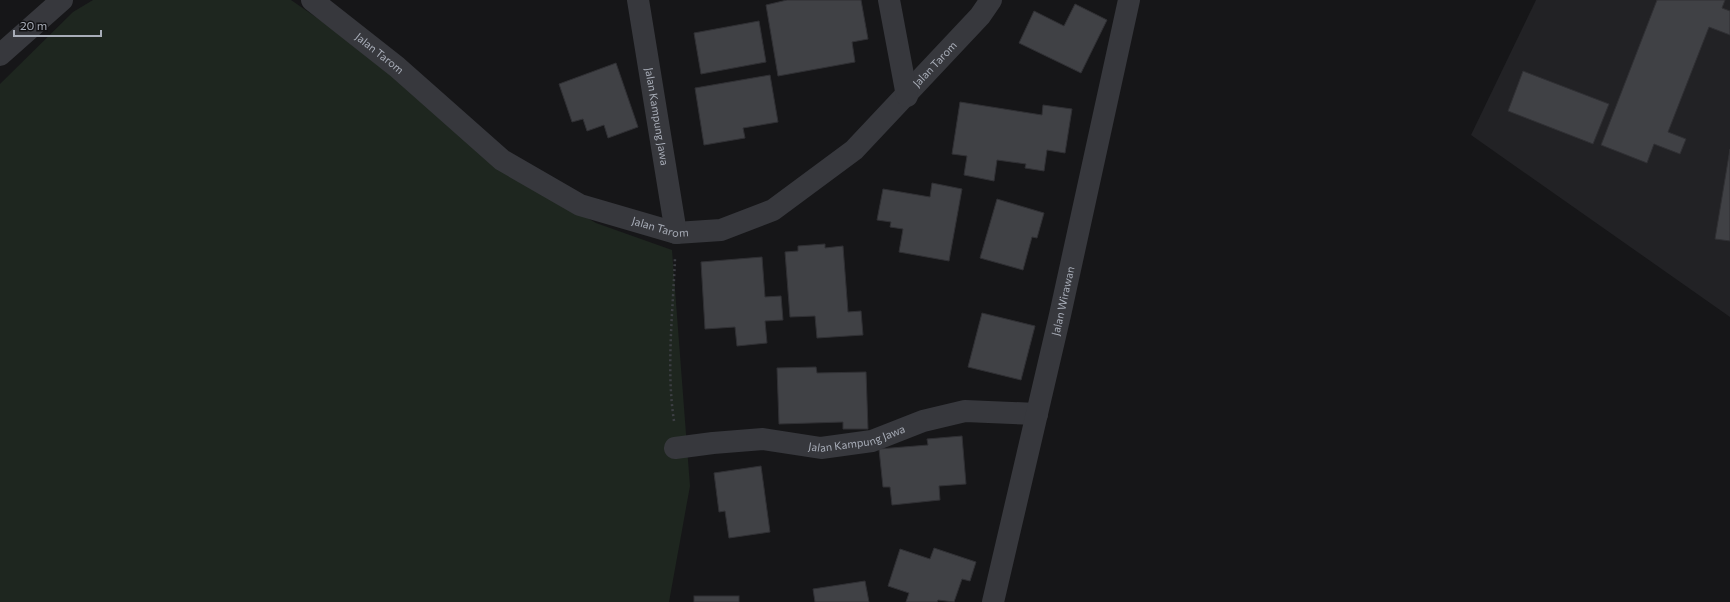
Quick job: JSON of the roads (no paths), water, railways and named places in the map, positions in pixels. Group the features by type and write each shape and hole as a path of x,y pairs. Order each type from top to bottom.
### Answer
{"street":[{"path":"0,55 62,0"},
{"name":"Jalan Tarom","path":"312,0 397,67 502,160 580,205 676,233 721,230 773,210 854,150 907,96 980,16 991,0"},
{"name":"Jalan Kampung Jawa","path":"638,0 676,233"},
{"path":"889,0 907,96"},
{"name":"Jalan Wirawan","path":"993,602 1037,414 1129,0"},
{"name":"Jalan Kampung Jawa","path":"675,448 764,439 822,448 872,441 923,421 965,411 1037,414"}]}
